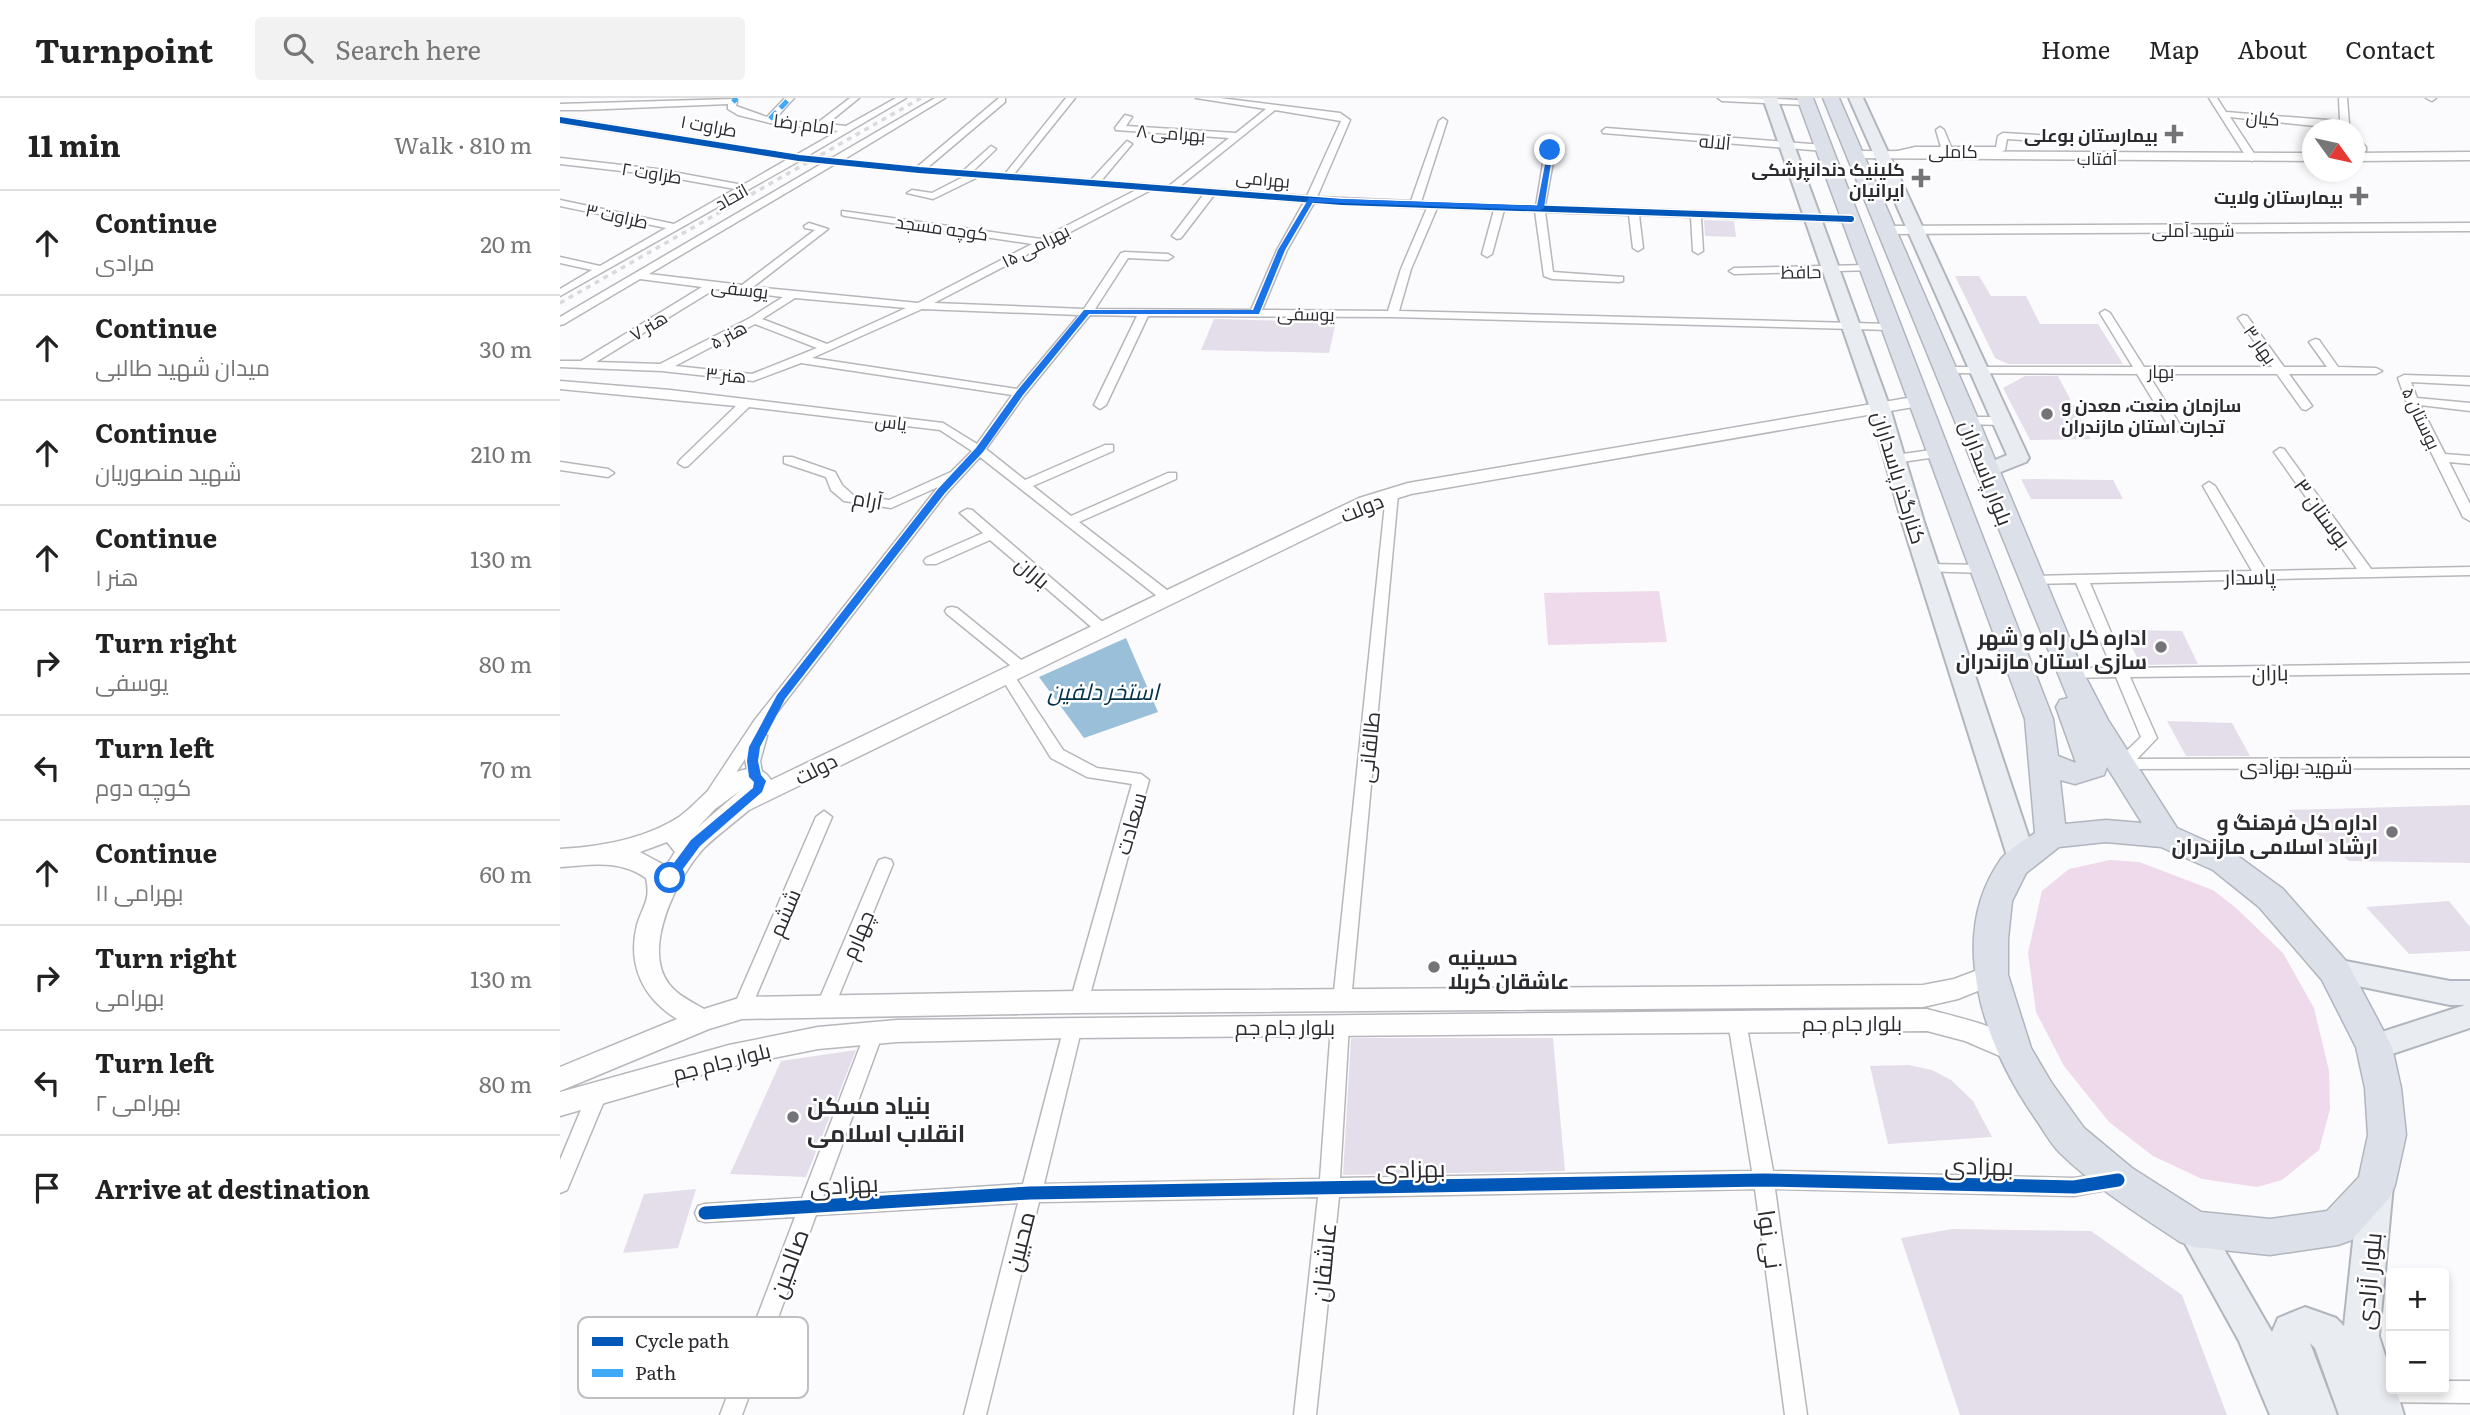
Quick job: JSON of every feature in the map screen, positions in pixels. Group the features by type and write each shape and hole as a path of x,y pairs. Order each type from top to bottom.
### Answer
{"highway":[{"name":"بلوار پاسداران","path":"1814,99 1824,148 2039,719 2051,837"},
{"name":"بلوار پاسداران","path":"1814,99 1854,156 1968,421 2071,676 2166,836"},
{"path":"2043,762 2075,774 2093,768 2073,720 2068,700 2071,676"},
{"path":"2106,831 2166,836 2224,863 2271,898 2335,971 2374,1047 2387,1135 2376,1185 2338,1227 2270,1237 2194,1229 2118,1180 2071,1139 2038,1093 2014,1051 1991,975 1991,939 1996,901 2014,865 2051,837 2106,831"}],"main road":[{"path":"1856,98 2019,458 1986,471"},
{"name":"کنارگذر پاسداران","path":"1771,100 1880,408 1928,568 2022,859"},
{"path":"2365,153 2470,156"},
{"name":"آفتاب","path":"1854,156 2302,158"},
{"name":"شهید آملی","path":"1886,230 2470,227"},
{"name":"دولت","path":"697,824 1366,502 1392,494 1919,401"},
{"name":"دولت","path":"697,824 735,783 848,751"},
{"path":"744,803 758,789 760,781 755,777"},
{"path":"560,858 598,854 654,840 697,824"},
{"path":"697,824 655,908 646,951 654,985 671,1001 701,1021"},
{"path":"598,854 637,860 657,873 662,895"},
{"path":"2335,971 2451,993 2470,993"},
{"name":"بلوار جام جم","path":"560,1079 701,1021 742,1008 904,1006 1076,1014 1661,1010 1923,996 1958,989 1991,975"},
{"path":"782,1045 808,1032 816,1021 811,1015 793,1006"},
{"name":"بلوار جام جم","path":"1661,1010 1737,1022 1927,1020 1971,1032 2014,1051"},
{"name":"بلوار جام جم","path":"560,1104 729,1056 818,1038 1076,1014"},
{"path":"2374,1047 2470,1016"},
{"name":"بلوار آزادی","path":"2373,1407 2361,1336 2376,1185"},
{"path":"2194,1229 2253,1330 2289,1415"},
{"path":"2318,1415 2289,1337 2291,1330 2305,1324 2323,1330 2330,1337 2373,1407"}],"street":[{"path":"586,109 600,98"},
{"path":"770,119 790,98"},
{"path":"820,126 855,98"},
{"name":"اتحاد","path":"560,293 902,98"},
{"path":"560,322 941,98"},
{"path":"1008,176 1071,98"},
{"path":"1200,98 1340,116 1346,120 1311,199 1282,250 1256,312"},
{"path":"1721,98 1814,99"},
{"path":"2213,98 2252,158"},
{"path":"2343,98 2346,119"},
{"name":"امام رضا","path":"560,107 586,109 668,100 735,100 731,107 738,112 848,129"},
{"path":"919,170 1002,100"},
{"name":"بهرامی ۸","path":"1172,188 1273,108"},
{"name":"کیان","path":"2224,114 2302,122"},
{"name":"بهرامی ۸","path":"1128,117 1119,128 1237,136"},
{"name":"طراوت ۱","path":"560,120 799,158"},
{"path":"1415,204 1443,121"},
{"path":"1940,130 1947,150"},
{"name":"آلاله","path":"1606,131 1824,148"},
{"name":"کاملی","path":"1882,156 1915,150 2000,150 2003,136 2054,139"},
{"path":"1095,183 1127,144"},
{"path":"966,173 991,149"},
{"path":"1550,150 1540,208 1549,275 1619,279"},
{"name":"بهرامی","path":"799,158 919,170 1311,199 1851,219"},
{"name":"طراوت ۲","path":"560,161 657,172 744,188"},
{"path":"912,192 933,195 977,174"},
{"name":"بهرامی ۱۵","path":"920,306 1150,187"},
{"path":"1177,236 1212,191"},
{"name":"طراوت ۳","path":"560,203 675,227"},
{"path":"1393,314 1412,255 1433,205"},
{"path":"1487,254 1500,207"},
{"path":"1634,212 1638,248"},
{"name":"کوچه مسجد","path":"845,213 1040,242"},
{"path":"1696,214 1698,251"},
{"path":"745,288 823,229 808,226"},
{"path":"697,824 780,697 1087,312 1125,255 1168,257"},
{"path":"560,260 600,269"},
{"name":"حافظ","path":"1734,271 1869,268"},
{"name":"یوسفی","path":"639,276 793,295 920,306 1087,312 1393,314 1891,327"},
{"name":"هنر ۷","path":"583,365 713,285"},
{"name":"هنر ۵","path":"662,368 754,320 793,295"},
{"name":"هنر ۳","path":"560,364 662,368 753,378 920,306"},
{"path":"1100,405 1144,312"},
{"path":"2105,313 2176,428"},
{"name":"بهار ۳","path":"2243,318 2306,406"},
{"path":"754,320 827,348"},
{"path":"2315,342 2335,370"},
{"path":"800,359 1020,393"},
{"name":"بهار","path":"1945,370 2376,371"},
{"name":"بوستان ۵","path":"2470,381 2404,378 2412,401 2440,457 2464,494 2470,517"},
{"name":"یاس","path":"560,385 746,403 943,427 979,450 1167,597"},
{"path":"2412,401 2470,407"},
{"path":"684,463 746,403"},
{"path":"1968,421 2002,421"},
{"path":"1024,485 1109,448"},
{"name":"بوستان ۳","path":"2280,452 2367,573"},
{"path":"1895,459 1939,453"},
{"path":"2440,457 2470,460"},
{"name":"آرام","path":"788,460 831,475 836,488 849,498 891,503 956,474"},
{"path":"560,466 608,473"},
{"path":"1070,521 1172,477"},
{"path":"2209,486 2261,575"},
{"name":"طالقانی","path":"1341,1013 1392,494"},
{"name":"باران","path":"967,513 1101,628"},
{"path":"932,562 992,534"},
{"path":"1928,568 1982,569"},
{"name":"پاسدار","path":"2031,580 2470,570"},
{"path":"2081,579 2149,738 2121,764"},
{"path":"953,611 1013,671"},
{"name":"باران","path":"2071,676 2470,668"},
{"name":"سعادت","path":"1013,671 1057,754 1093,773 1141,780 1076,1014"},
{"path":"755,777 752,761 755,747 780,697"},
{"name":"شهید بهزادی","path":"2121,764 2470,763"},
{"name":"ششم","path":"742,1008 824,817"},
{"name":"چهارم","path":"826,1005 885,864"},
{"name":"عاشقان","path":"1305,1415 1329,1190 1341,1013"},
{"name":"محبین","path":"975,1415 1076,1014"},
{"name":"نی نوا","path":"1737,1022 1764,1181 1796,1415"},
{"name":"صالحین","path":"767,1317 874,1033"},
{"path":"560,1184 597,1094"},
{"name":"بهزادی","path":"705,1213 1030,1193 1764,1181 2074,1187 2118,1180"},
{"path":"2373,1407 2470,1392"},
{"name":"صالحین","path":"731,1415 737,1398"}],"shaded area":[{"path":"1659,591 1667,642 1548,645 1544,593"},
{"path":"2110,860 2139,862 2213,890 2283,953 2314,1008 2329,1071 2330,1109 2319,1150 2282,1180 2257,1187 2202,1179 2153,1156 2109,1122 2064,1066 2036,1012 2028,953 2042,891 2069,869"}],"water":[{"name":"استخر دلفین","path":"1126,638 1158,712 1084,738 1039,677"}],"building":[{"path":"1704,220 1734,221 1736,237 1705,236"},
{"path":"1955,276 1979,276 1991,296 2026,296 2040,324 2098,324 2123,364 2008,364 1995,358"},
{"path":"1214,319 1336,322 1329,353 1201,350"},
{"name":"سازمان صنعت، معدن و تجارت استان مازندران","path":"2025,376 2058,376 2091,439 2030,440 2003,388"},
{"path":"2021,479 2113,480 2123,499 2031,499"},
{"name":"اداره کل راه و شهر سازی استان مازندران","path":"2123,630 2182,631 2198,664 2141,665"},
{"path":"2167,721 2232,723 2250,756 2186,756"},
{"name":"اداره کل فرهنگ و ارشاد اسلامی مازندران","path":"2470,805 2470,863 2349,861 2288,810"},
{"path":"2449,901 2470,927 2470,951 2409,954 2366,907"},
{"path":"1351,1038 1553,1038 1565,1171 1343,1175"},
{"name":"بنیاد مسکن انقلاب اسلامی","path":"856,1050 806,1177 730,1174 781,1061"},
{"path":"1908,1065 1932,1070 1951,1080 1973,1101 1992,1137 1888,1144 1870,1066"},
{"path":"696,1189 678,1248 623,1253 644,1194"},
{"path":"1952,1229 2091,1231 2182,1295 2227,1415 1960,1415 1901,1238"}],"railway":[{"path":"560,303 921,98"}],"marked path":[{"path":"733,102 737,98"},
{"path":"770,119 790,98"}],"cycle path":[{"path":"560,120 799,158 919,170 1342,202 1851,219"},
{"path":"705,1213 1030,1193 1764,1180 2074,1187 2118,1180"}],"place":[{"name":"بیمارستان بوعلی","path":"2174,134"},
{"name":"کلینیک دندانپزشکی ایرانیان","path":"1921,178"},
{"name":"بیمارستان ولایت","path":"2359,196"},
{"name":"سازمان صنعت، معدن و تجارت استان مازندران","path":"2047,414"},
{"name":"اداره کل راه و شهر سازی استان مازندران","path":"2161,647"},
{"name":"اداره کل فرهنگ و ارشاد اسلامی مازندران","path":"2392,832"},
{"name":"حسینیه عاشقان کربلا","path":"1434,967"},
{"name":"بنیاد مسکن انقلاب اسلامی","path":"793,1117"}],"route":[{"path":"670,878 695,843 758,789 760,781 755,777 752,761 755,747 780,697 941,491 979,450 1020,393 1087,312 1256,312 1282,250 1311,199 1540,208 1550,150"}]}
